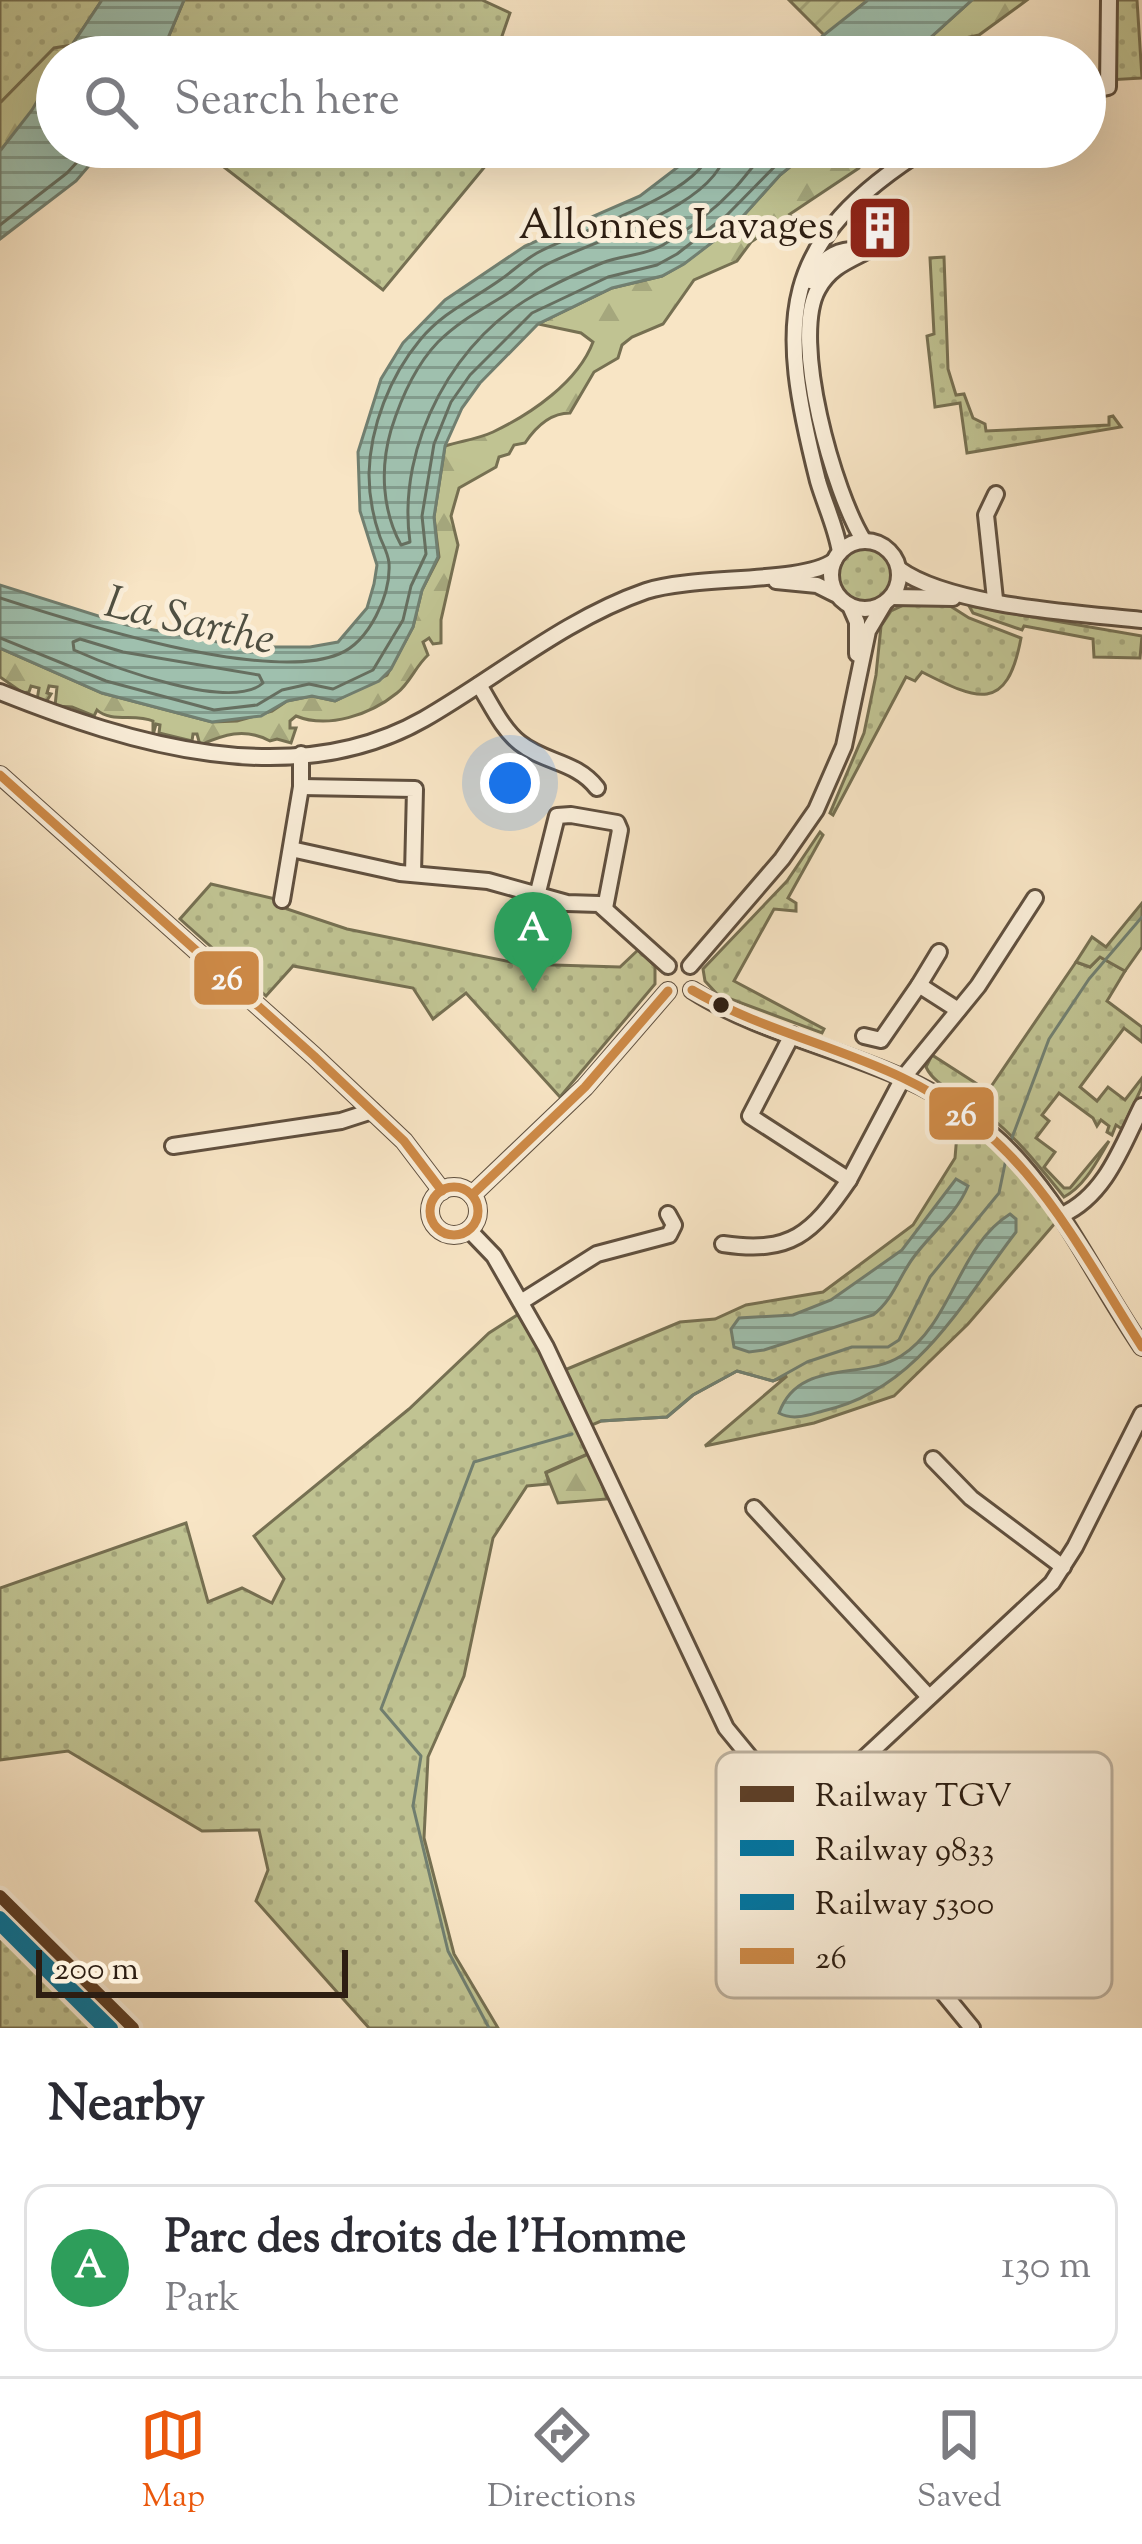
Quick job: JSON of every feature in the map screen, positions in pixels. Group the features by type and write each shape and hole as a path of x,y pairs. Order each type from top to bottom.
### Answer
{"street":[{"path":"1106,87 1109,0"},
{"path":"857,695 858,630 831,579 837,556 792,339 794,311 806,270 828,234 864,195 900,168"},
{"path":"798,347 803,298 817,267 839,251 868,250 843,262 823,280 813,300 809,325 831,466 846,509 863,541 886,548 899,568 925,584 1012,603"},
{"path":"995,599 986,515 996,494"},
{"path":"0,692 81,722 176,746 262,759 340,750 419,722 613,604 661,587 817,571 863,541"},
{"path":"690,966 813,816 844,746 868,631 899,581 899,568"},
{"path":"735,577 817,585 867,610 888,601 929,596 1142,620"},
{"path":"479,686 521,744 585,773 596,788"},
{"path":"282,900 302,754"},
{"path":"0,775 404,1141 442,1191"},
{"path":"301,787 415,789 413,874"},
{"path":"538,892 553,820 566,814 612,822 620,830 605,908"},
{"path":"291,849 413,874 488,881 567,903 591,903 605,908 668,966"},
{"path":"723,1244 753,1249 779,1246 802,1236 826,1214 904,1078 1002,953 1035,898"},
{"path":"864,1036 881,1040 939,952"},
{"path":"692,990 696,976 690,966 678,962 668,966 663,981 668,991 677,995 692,990 719,1006 904,1078 982,1123 1020,1159 1062,1215 1142,1346"},
{"path":"920,985 958,1010"},
{"path":"472,1195 585,1087 668,991"},
{"path":"792,1035 750,1116 849,1180"},
{"path":"1062,1215 1089,1197 1105,1178 1142,1106"},
{"path":"173,1146 372,1112"},
{"path":"458,1187 472,1195 478,1217 470,1230 448,1235 435,1226 430,1211 442,1191 458,1187"},
{"path":"520,1302 597,1254 669,1234 674,1226 668,1214"},
{"path":"470,1230 494,1256 584,1423 726,1728 746,1752"},
{"path":"870,1752 1052,1582 1142,1414"},
{"path":"933,1460 971,1498 1063,1567"},
{"path":"754,1508 929,1697"},
{"path":"947,1998 972,2028"}],"green space":[{"path":"0,0 102,0 78,36 36,36 36,98 0,151"},
{"path":"184,0 482,0 510,13 502,36 169,36"},
{"path":"789,0 868,0 825,36"},
{"path":"972,0 1027,0 979,35 932,36"},
{"path":"1109,0 1137,0 1142,78 1108,80"},
{"path":"36,66 36,105 0,151 0,103"},
{"path":"225,168 484,168 383,290"},
{"path":"788,168 859,168 790,214 794,217 782,230 773,227 751,242 737,261 694,280 663,324 632,337 622,345 618,358 594,372 570,413 544,422 525,443 499,457 496,467 459,488 451,516 458,545 441,620 441,643 433,644 429,638 423,642 428,655 402,689 386,701 335,720 296,716 290,721 290,728 296,728 291,743 242,733 200,745 197,734 192,741 159,733 156,724 153,735 153,721 146,719 109,716 97,710 94,716 55,706 57,687 49,686 46,702 37,700 39,688 31,686 23,693 0,677 0,648 102,693 212,722 237,721 312,696 335,701 387,675 413,627 422,590 439,557 434,517 445,446 493,432 523,416 565,383 593,342 581,333 538,324 612,288 662,276 683,264 735,225"},
{"path":"944,257 948,369 956,395 964,394 973,418 985,424 986,431 1109,425 1113,416 1121,427 967,453 960,403 935,407 927,336 934,334 930,258"},
{"path":"866,547 886,555 894,575 886,595 866,603 846,595 838,575 846,555"},
{"path":"906,604 947,604 1021,638 1015,662 998,690 987,694 959,689 922,672 915,681 906,677 833,815 864,733 881,626 891,611"},
{"path":"969,606 1142,636 1140,658 1094,657 1093,639 1024,626 1022,630 973,613"},
{"path":"820,832 823,835 788,898 796,903 796,911 774,909 734,981 824,1029 822,1033 717,994 705,981 703,969 787,881"},
{"path":"211,884 288,902 287,909 347,929 521,964 620,967 638,950 655,966 655,984 560,1097 466,993 433,1019 413,988 293,966 266,996 180,919"},
{"path":"1142,903 1142,947 1125,971 1100,957 1090,967 1076,962 1092,937 1106,947"},
{"path":"1100,957 1125,971 1107,1001 1142,1027 1142,1042 1124,1028 1080,1087 1097,1101 1108,1087 1125,1100 1142,1078 1142,1087 1122,1129 1116,1125 1112,1135 1107,1132 1109,1126 1101,1120 1097,1126 1059,1093 1042,1115 1049,1121 1036,1138 1055,1152 1044,1167 1064,1188 1070,1188 1109,1141 1084,1180 1064,1197 1005,1130 937,1081 926,1067 932,1055 988,1091 1076,962 1090,967"},
{"path":"967,1114 1062,1215 968,1324 894,1396 814,1423 705,1446 787,1376 773,1381 737,1371 693,1395 667,1417 601,1421 587,1427 597,1450 546,1472 549,1484 527,1486 493,1538 464,1676 428,1757 424,1838 454,1954 498,2028 369,2028 256,1901 268,1870 259,1830 202,1831 68,1751 0,1760 0,1588 186,1523 208,1602 242,1588 272,1603 284,1579 254,1536 409,1409 489,1333 525,1310 560,1372 680,1322 715,1319 746,1305 823,1292 913,1225 955,1158 957,1134"},
{"path":"591,1453 607,1499 558,1503 546,1473"},
{"path":"0,1919 108,2028 0,2028"}],"water":[{"path":"102,0 184,0 169,36 78,36"},
{"path":"868,0 972,0 932,36 823,36"},
{"path":"36,103 36,168 87,168 0,239 0,151"},
{"name":"La Sarthe","path":"677,168 788,168 735,225 684,264 662,276 612,288 538,324 480,383 445,446 434,517 438,557 422,590 413,627 391,669 379,681 335,701 312,696 287,701 261,716 212,722 102,693 0,648 0,585 127,625 244,647 338,642 367,608 374,584 377,565 360,511 358,452 381,379 403,343 445,300 525,246 640,196"},
{"path":"956,1179 968,1186 963,1196 873,1315 764,1350 734,1347 731,1329 739,1318 793,1315 831,1300 902,1250"},
{"path":"1010,1214 1016,1219 1016,1232 956,1314 912,1364 856,1400 801,1416 779,1413 801,1384 885,1363 918,1342 978,1245"}],"waterway":[{"path":"1010,1143 1049,1039 1089,979 1142,917"},
{"path":"601,1421 667,1417 693,1395 737,1371 773,1381 807,1362 852,1347 888,1347 899,1340 930,1277 999,1193 1006,1159"},
{"path":"489,2028 448,1951 413,1806 421,1756 381,1709 474,1462 572,1434"}],"rail line":[{"name":"TGV","path":"0,1896 133,2028"},
{"name":"9833","path":"0,1917 112,2028"},
{"name":"5300","path":"0,1925 103,2028"}],"transit line":[{"name":"26","path":"0,775 314,1056 404,1141 442,1191"},
{"name":"26","path":"692,990 744,1016 903,1078 983,1129 1043,1194 1142,1347"},
{"name":"26","path":"472,1195 585,1087 668,991"},
{"name":"26","path":"454,1187 471,1194 478,1211 471,1228 454,1235 437,1228 430,1211 437,1194 454,1187"}],"place":[{"name":"Allonnes Lavages","path":"880,228"},
{"name":"Parc des droits de l'Homme","path":"533,991"}]}
